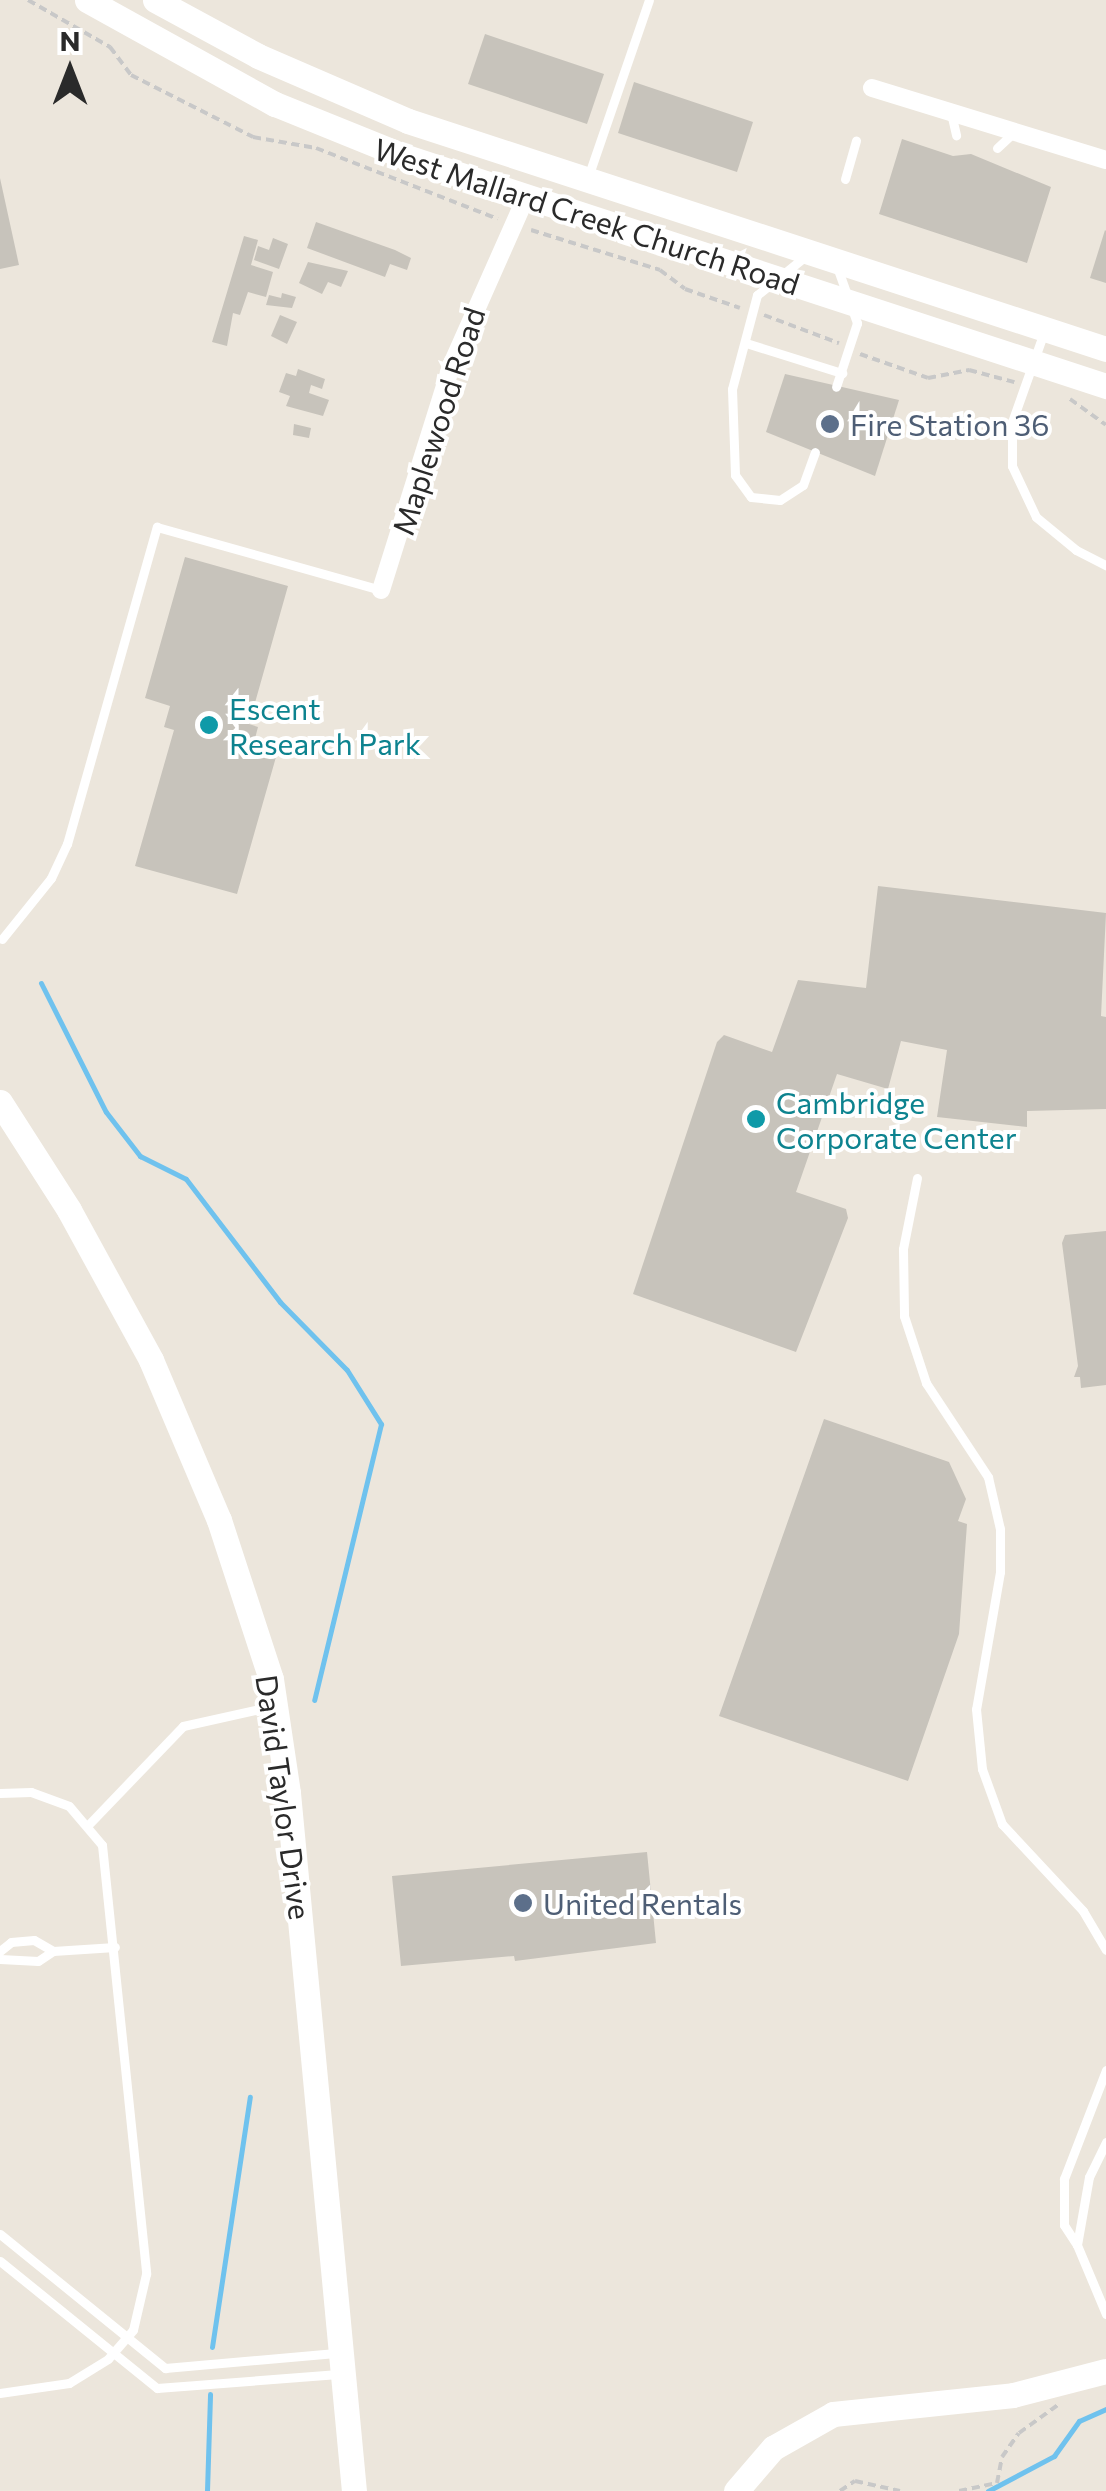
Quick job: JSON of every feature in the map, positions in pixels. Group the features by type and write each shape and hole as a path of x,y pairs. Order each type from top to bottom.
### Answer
{"main road":[{"name":"West Mallard Creek Church Road","path":"87,0 302,116 525,199 1106,386"},
{"name":"West Mallard Creek Church Road","path":"155,0 350,99 586,182 1106,349"},
{"name":"David Taylor Drive","path":"0,1102 69,1210 150,1360 232,1554 276,1705 354,2491"},
{"path":"736,2491 773,2448 834,2414 1067,2384 1106,2370"}],"street":[{"path":"872,88 1106,160"},
{"name":"Maplewood Road","path":"381,590 456,354 525,199"}],"lane":[{"path":"586,182 650,0"},
{"path":"951,114 956,135"},
{"path":"997,148 1013,133"},
{"path":"844,179 856,141"},
{"path":"809,253 757,294 732,389 738,482 763,502 788,497 803,485 815,452"},
{"path":"836,262 857,328 836,388"},
{"path":"1045,330 1010,433 1015,479 1044,526 1106,564"},
{"path":"746,343 842,372"},
{"path":"1,941 51,878 67,844 157,527 381,590"},
{"path":"917,1178 903,1249 904,1316 926,1382 988,1477 1000,1529 1000,1572 976,1709 982,1769 1002,1824 1083,1912 1106,1950"},
{"path":"90,1823 188,1722 276,1705"},
{"path":"0,1793 56,1799 90,1823 104,1854 146,2274 126,2338 111,2355 69,2384 0,2393"},
{"path":"0,1952 11,1942 34,1940 53,1952"},
{"path":"0,1959 38,1961 53,1952 114,1946"},
{"path":"1106,2070 1064,2179 1064,2225 1077,2245 1106,2314"},
{"path":"1077,2245 1088,2177 1106,2142"},
{"path":"0,2234 126,2338 170,2369 258,2361 342,2364"},
{"path":"0,2262 111,2355 157,2388 260,2381 342,2364"},
{"path":"258,2361 260,2381"}],"path":[{"path":"28,0 110,47 131,76 253,136 300,142 488,215"},
{"path":"533,231 660,270 685,289 740,308"},
{"path":"765,315 830,339"},
{"path":"869,360 928,378 970,370 998,377"},
{"path":"1065,395 1106,425"},
{"path":"959,2491 997,2484 1010,2445 1019,2433 1056,2408 1067,2384"},
{"path":"840,2491 855,2481 900,2491"}],"building":[{"path":"485,34 604,74 587,124 468,84"},
{"path":"634,82 753,122 737,172 618,133"},
{"path":"902,139 953,156 971,154 1051,187 1027,263 879,214"},
{"path":"0,178 19,265 0,269"},
{"path":"316,222 411,258 407,270 390,264 385,277 307,248"},
{"path":"1106,231 1106,283 1090,278"},
{"path":"244,236 258,240 251,265 273,272 266,297 248,292 240,315 233,313 227,346 212,342"},
{"path":"273,238 288,244 279,269 254,260 258,246 269,250"},
{"path":"308,262 348,271 341,287 328,282 322,294 299,283"},
{"path":"282,293 296,297 292,308 266,305 269,295 281,298"},
{"path":"280,315 297,322 287,344 271,336"},
{"path":"298,369 325,379 322,389 311,385 309,393 329,400 323,416 286,406 290,396 279,392 286,373 296,376"},
{"name":"Fire Station 36","path":"785,374 899,400 875,476 766,432"},
{"path":"294,424 311,428 309,438 293,435"},
{"name":"Escent Research Park","path":"185,557 288,586 249,724 258,727 252,750 276,757 237,894 135,866 174,730 164,727 170,706 145,698"},
{"name":"Cambridge Corporate Center","path":"878,886 1106,913 1101,1016 1106,1017 1106,1109 1027,1111 1027,1127 937,1117 947,1050 901,1041 888,1089 837,1074 796,1192 846,1209 848,1218 796,1352 633,1294 717,1042 724,1035 772,1052 798,980 866,988"},
{"path":"1106,1231 1106,1385 1081,1388 1080,1377 1074,1377 1078,1366 1062,1243 1065,1235"},
{"path":"824,1419 949,1462 966,1499 958,1521 967,1524 959,1634 908,1781 719,1716"},
{"name":"United Rentals","path":"647,1852 656,1943 515,1961 514,1956 401,1966 392,1876"}],"waterway":[{"path":"41,983 106,1112 140,1156 186,1179 280,1302 347,1370 381,1424 314,1700"},
{"path":"212,2347 250,2097"},
{"path":"207,2491 210,2394"},
{"path":"988,2491 1054,2456 1079,2421 1106,2409"}],"place":[{"name":"Fire Station 36","path":"830,424"},
{"name":"Escent Research Park","path":"209,725"},
{"name":"Cambridge Corporate Center","path":"756,1119"},
{"name":"United Rentals","path":"523,1903"}]}
